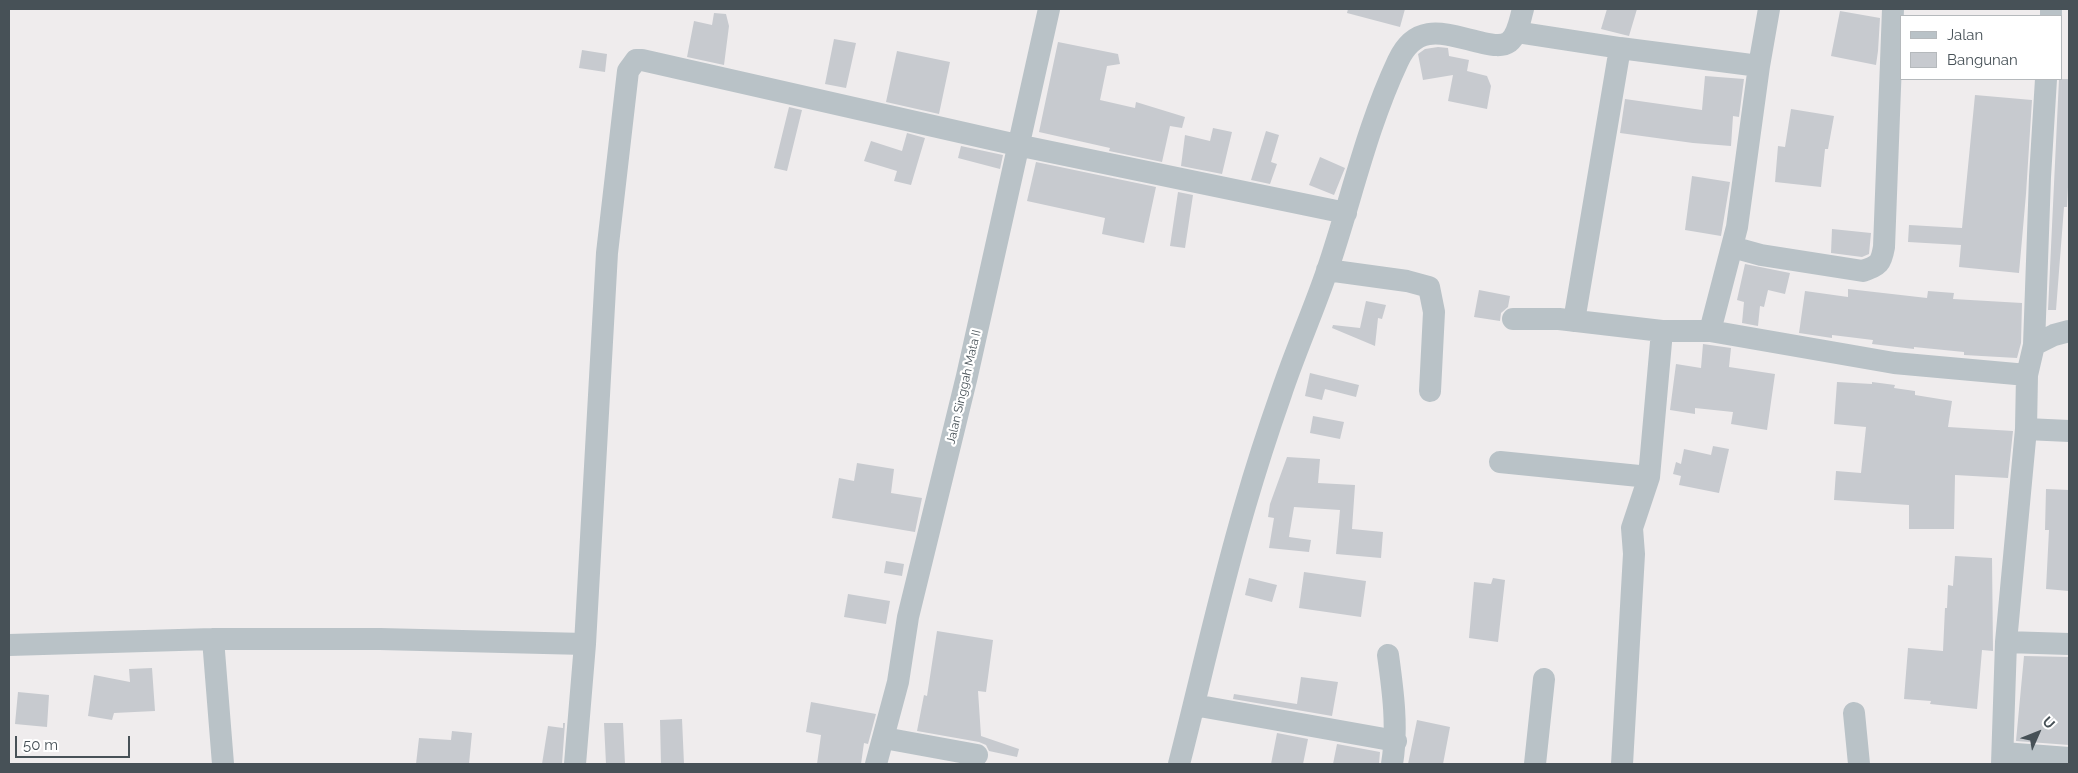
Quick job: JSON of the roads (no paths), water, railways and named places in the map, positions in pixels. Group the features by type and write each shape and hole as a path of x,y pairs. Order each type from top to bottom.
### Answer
{"street":[{"name":"Jalan Singgah Mata II","path":"876,764 898,682 908,617 967,376 1017,145 1049,9"},
{"path":"1179,764 1219,601 1245,506 1280,394 1327,270 1337,211 1398,60 1408,44 1416,37 1430,34 1447,35 1491,45 1502,45 1511,41 1516,32 1523,9"},
{"path":"1710,331 1738,227 1759,66 1769,9"},
{"path":"1732,247 1761,255 1863,271 1876,266 1881,260 1884,247 1893,9"},
{"path":"1516,32 1759,66"},
{"path":"1574,321 1620,48"},
{"path":"575,764 585,644 607,253 628,71 636,60 1017,145 1337,211"},
{"path":"2046,80 2040,177 2034,345 2027,375 2026,429 2006,642 2002,758 2069,758"},
{"path":"1327,270 1407,281 1429,287 1434,312 1430,391"},
{"path":"1513,319 1574,321 1662,331 1710,331 1894,363 2027,375"},
{"path":"1622,764 1634,554 1632,528 1649,477 1662,331"},
{"path":"2034,345 2069,331"},
{"path":"2026,429 2069,431"},
{"path":"1500,462 1649,477"},
{"path":"9,645 213,639 380,639 585,644"},
{"path":"213,639 222,764"},
{"path":"2006,642 2069,644"},
{"path":"1388,655 1393,691 1396,741 1392,764"},
{"path":"1535,764 1544,679"},
{"path":"1194,706 1396,741"},
{"path":"1854,713 1859,764"},
{"path":"884,738 977,755"}]}
